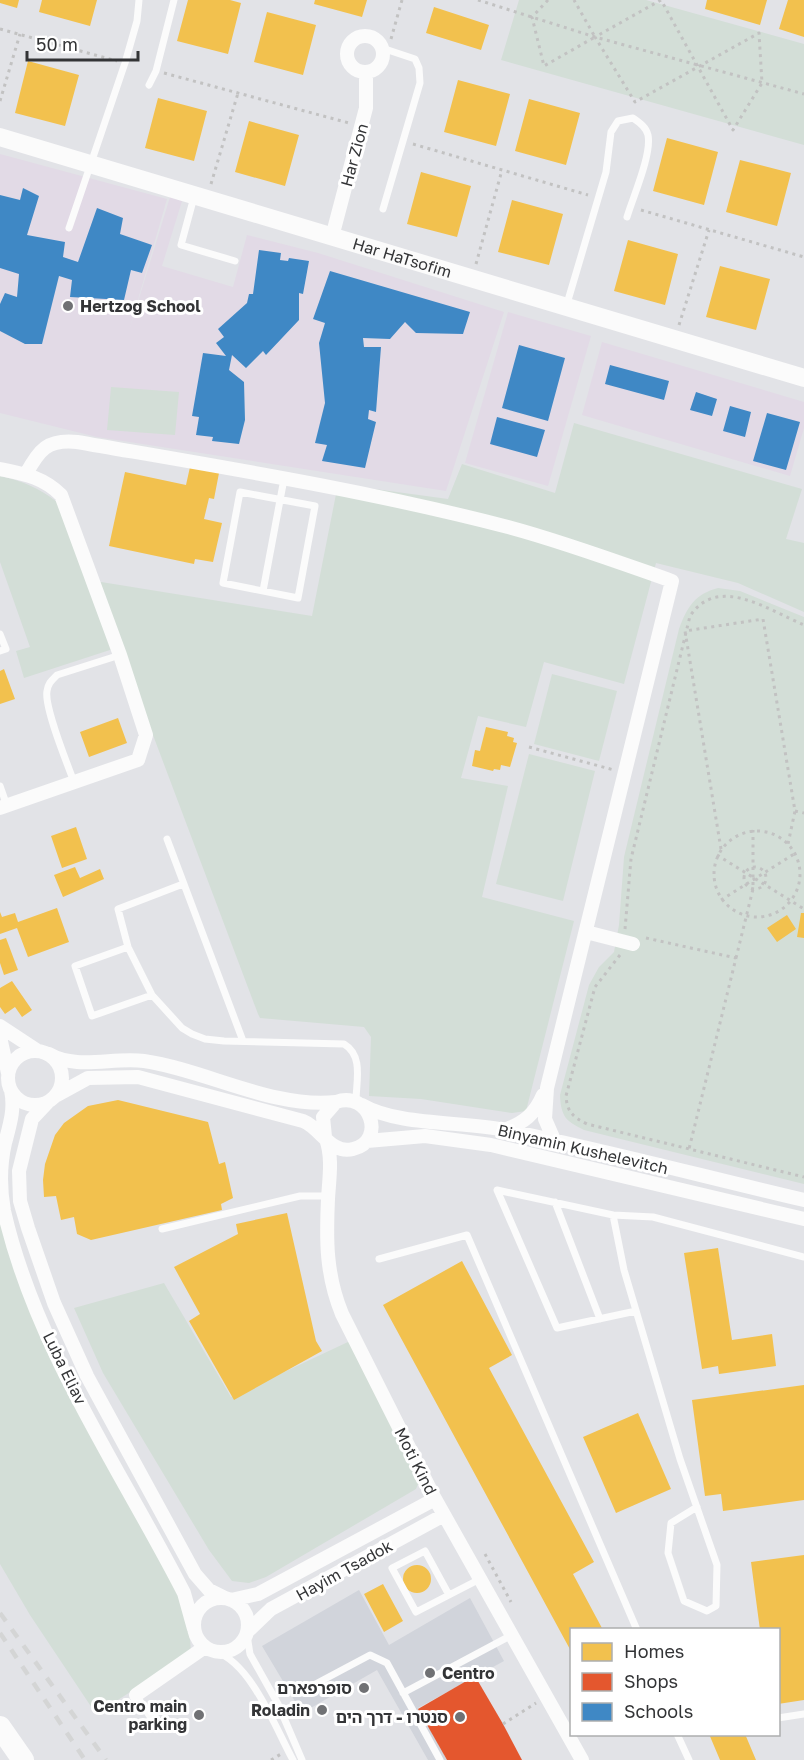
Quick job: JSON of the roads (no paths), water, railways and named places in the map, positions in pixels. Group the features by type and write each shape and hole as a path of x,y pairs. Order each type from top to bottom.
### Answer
{"main road":[{"path":"0,1727 23,1760"}],"street":[{"path":"369,36 385,49 378,66 366,72 351,65 347,53 350,45 358,37 369,36"},
{"name":"Har Zion","path":"333,237 366,108 366,72"},
{"name":"Har HaTsofim","path":"0,137 804,377"},
{"path":"26,474 42,449 62,440 284,478 509,527 672,580 547,1088 545,1119 555,1142"},
{"path":"0,469 26,474 50,484 61,495 120,655 146,735 144,749 138,760 4,807"},
{"path":"586,932 628,942"},
{"path":"0,1026 57,1062 62,1073 62,1084 52,1099"},
{"path":"0,1037 7,1061 9,1083 18,1099 28,1104 52,1099 88,1078 138,1077 303,1120 334,1147 348,1150 358,1148 367,1141 371,1131 372,1120 359,1103 305,1104 151,1062 122,1060 68,1062 43,1052 27,1052 17,1057 11,1066 9,1083"},
{"name":"Luba Eliav","path":"9,1083 13,1113 2,1159 1,1186 4,1211 22,1267 46,1331 72,1386 186,1598 194,1629"},
{"path":"504,1130 525,1121 538,1106 547,1088"},
{"name":"Luba Eliav","path":"52,1099 40,1108 32,1119 19,1171 20,1201 37,1257 87,1376 193,1570 208,1590 228,1599"},
{"path":"326,1138 323,1117 336,1102"},
{"name":"Binyamin Kushelevitch","path":"359,1103 377,1114 400,1119 504,1130 804,1200"},
{"name":"Binyamin Kushelevitch","path":"367,1141 425,1136 491,1145 804,1219"},
{"name":"Moti Kind","path":"326,1138 330,1157 327,1253 338,1304 435,1499 582,1760"},
{"name":"Hayim Tsadok","path":"228,1599 256,1596 435,1499"},
{"name":"Hayim Tsadok","path":"248,1633 271,1609 444,1515"},
{"path":"136,1695 210,1649 236,1648 248,1633 244,1610 228,1599 212,1599 202,1606 196,1616 194,1629 210,1649"}],"lane":[{"path":"69,228 125,63 137,21 138,0"},
{"path":"149,85 156,71 174,0"},
{"path":"383,209 420,83 419,68 415,59 385,49"},
{"path":"566,306 606,172 611,132 618,121 633,118 643,124 648,143 627,217"},
{"path":"201,197 181,245 235,261"},
{"path":"262,591 284,478"},
{"path":"240,492 315,506 298,598 262,591 223,584 240,492"},
{"path":"0,634 6,649 0,651"},
{"path":"74,782 52,717 46,693 49,683 57,675 120,655"},
{"path":"0,786 4,807"},
{"path":"167,839 243,1041"},
{"path":"183,884 118,909 128,947 152,995 182,1028 206,1039 344,1044 355,1055 357,1061 359,1103"},
{"path":"128,947 75,966 92,1016 152,995"},
{"path":"636,1311 557,1328 497,1190 613,1215 652,1217 804,1257"},
{"path":"162,1229 300,1197 328,1196"},
{"path":"555,1202 600,1319"},
{"path":"613,1215 624,1270 636,1311 717,1564 716,1606 707,1611 684,1601 668,1553 671,1522 697,1507"},
{"path":"379,1259 467,1235 637,1628"},
{"path":"449,1595 425,1551 392,1568 416,1612 449,1595 481,1578"},
{"path":"248,1633 250,1654 278,1704 302,1760"},
{"path":"403,1693 513,1635"},
{"path":"210,1649 225,1655 243,1670 292,1760"},
{"path":"308,1688 370,1655 387,1663 440,1760"},
{"path":"136,1695 155,1724"},
{"path":"780,1718 804,1714"},
{"path":"678,1736 689,1760"}],"railway":[{"path":"0,1613 106,1760"},
{"path":"0,1633 85,1760"}],"place":[{"name":"Hertzog School","path":"68,306"},
{"name":"Centro","path":"430,1673"},
{"name":"סופרפארם","path":"364,1688"},
{"name":"Roladin","path":"322,1710"},
{"name":"Centro main parking","path":"199,1715"},
{"name":"סנטרו - דרך הים","path":"460,1717"}]}
